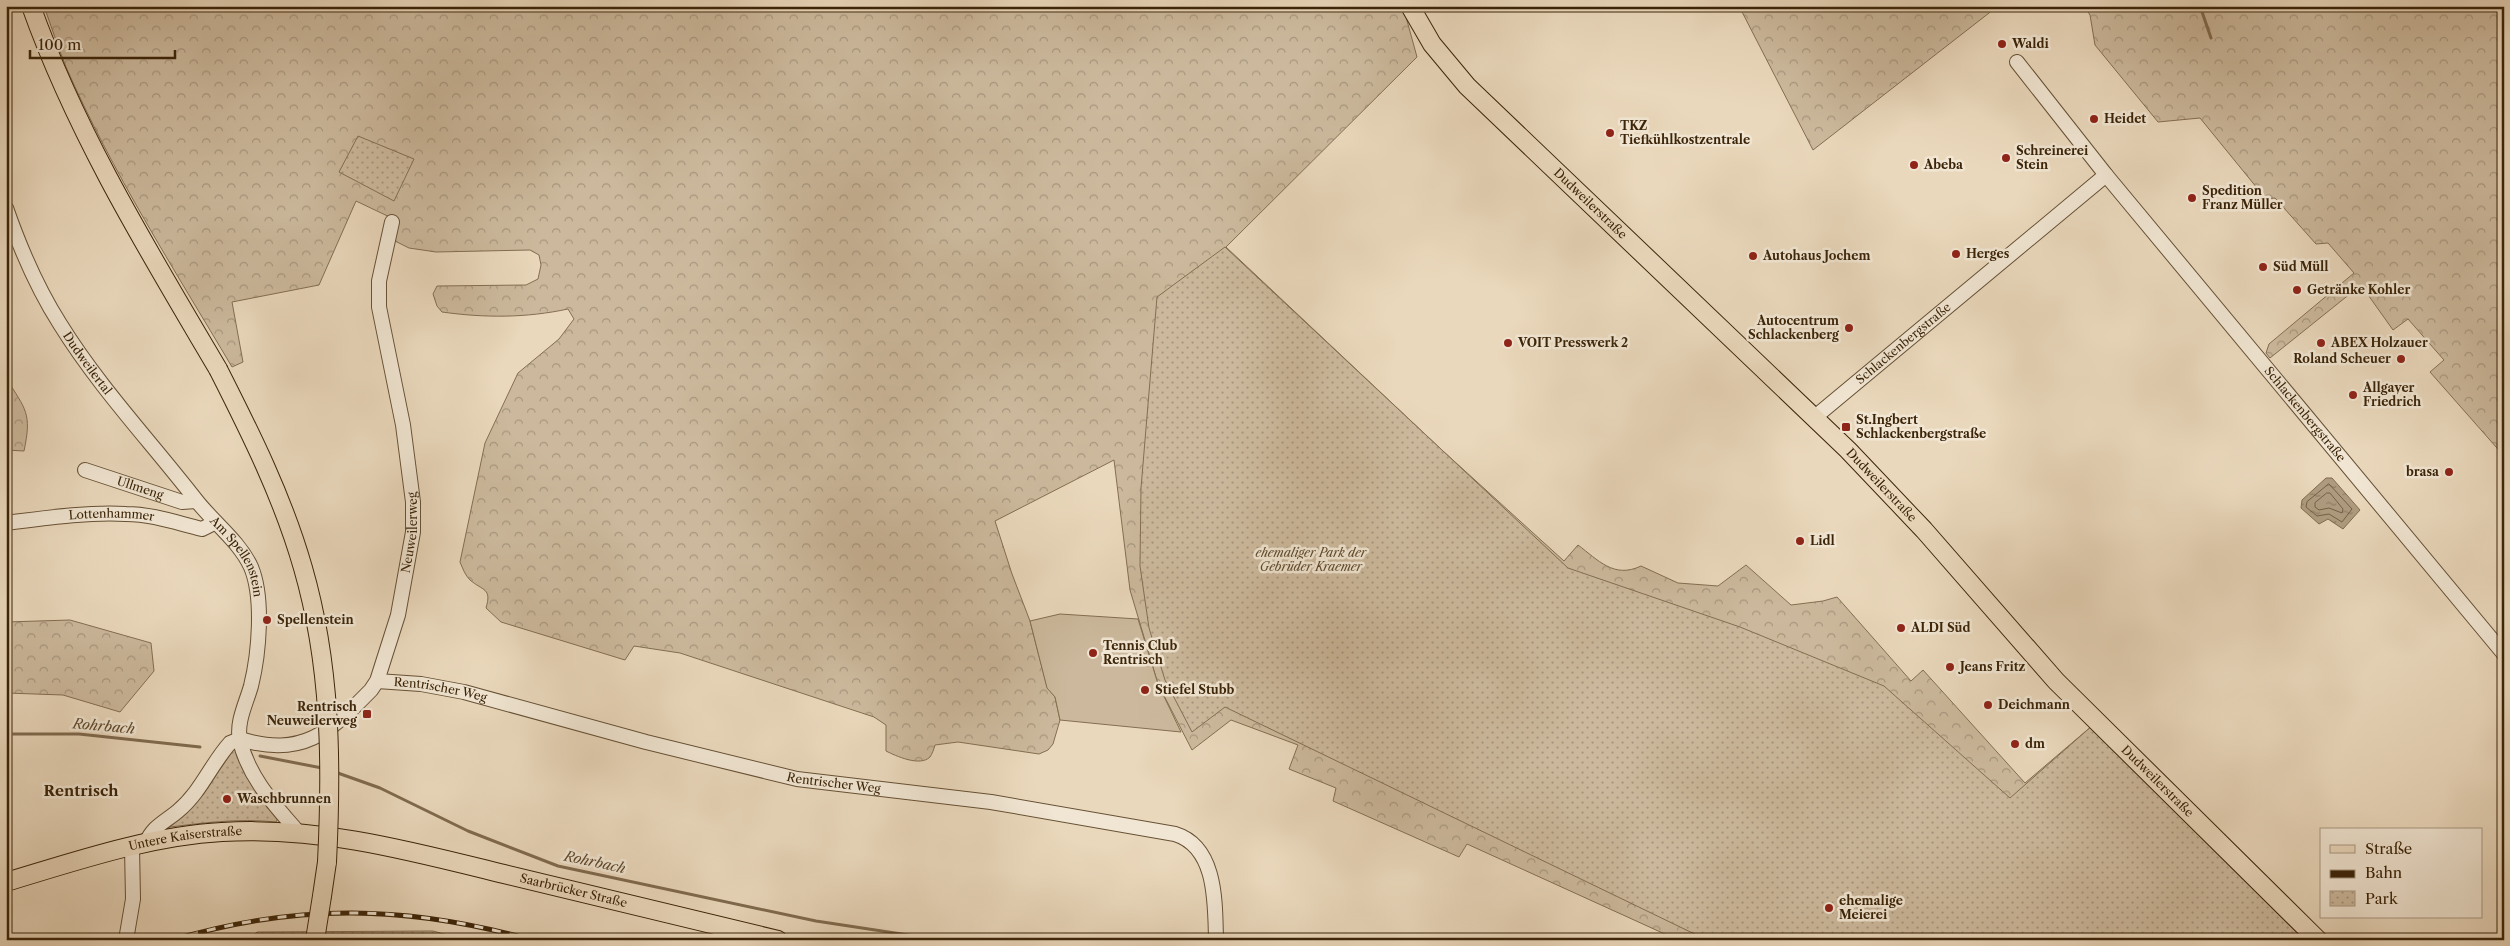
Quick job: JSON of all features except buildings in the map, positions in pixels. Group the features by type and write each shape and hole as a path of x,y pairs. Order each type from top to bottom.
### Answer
{"main road":[{"path":"31,6 53,61 103,167 218,370 259,452 288,521 313,610 324,673 329,734 331,791 327,862 315,940"},
{"name":"Dudweilerstraße","path":"1410,6 1432,44 1474,93 1815,417 1885,487 2056,682 2318,940"},
{"name":"Untere Kaiserstraße","path":"6,882 139,845 223,832 298,832 369,842"},
{"name":"Saarbrücker Straße","path":"369,842 778,940"}],"street":[{"name":"Schlackenbergstraße","path":"2017,62 2106,175 2504,654"},
{"name":"Schlackenbergstraße","path":"1815,417 2106,175"},
{"name":"Dudweilertal","path":"6,208 32,273 59,323 99,380 170,465 196,501"},
{"name":"Neuweilerweg","path":"240,739 276,746 302,744 320,734 341,718 377,681 398,615 412,544 414,518 403,425 379,307 380,274 392,222"},
{"name":"Ullmeng","path":"85,470 182,502 196,501"},
{"name":"Am Spellenstein","path":"196,501 243,554 255,577 257,589 256,664 242,715 240,739 252,772 266,796 298,832"},
{"name":"Lottenhammer","path":"6,523 89,514 151,516 202,529 214,522"},
{"name":"Rentrischer Weg","path":"377,681 421,684 464,692 797,779 991,802 1175,834 1188,838 1205,861 1212,887 1216,940"},
{"path":"126,940 133,900 139,845 155,827 179,810 193,796 223,750 230,743 240,739"}],"green space":[{"path":"44,6 1403,6 1417,57 1226,247 1443,451 1564,561 1578,545 1600,562 1614,569 1623,570 1641,566 1678,583 1718,586 1746,565 1791,605 1823,601 1837,597 1911,681 1923,670 2025,783 2093,725 2307,940 1678,940 1467,844 1459,857 1333,801 1336,788 1289,769 1298,745 1231,720 1192,750 1158,684 1130,590 1114,460 995,521 1030,621 1047,687 1055,697 1060,720 1053,744 1048,750 1039,754 958,742 935,745 930,757 926,760 908,760 886,751 886,725 874,717 680,653 634,646 625,660 501,622 486,608 488,602 487,593 468,578 460,562 485,443 518,373 559,339 574,319 568,309 537,314 505,316 442,312 437,306 433,294 437,286 526,285 538,279 541,265 539,255 530,250 436,252 409,248 395,241 398,221 356,201 319,285 232,302 243,362 232,367 144,220 103,144 66,67"},
{"path":"1739,6 1998,6 1813,150"},
{"path":"2084,6 2504,6 2504,456 2430,372 2444,360 2408,319 2393,330 2361,285 2270,358 2266,353 2269,344 2354,273 2328,243 2316,244 2275,198 2266,199 2200,118 2158,122 2095,45 2090,15"},
{"path":"358,136 414,159 394,201 339,172"},
{"name":"ehemaliger Park der Gebrüder Kraemer","path":"1225,247 1568,568 1740,627 1884,686 2010,798 2093,725 2307,940 1707,940 1225,707 1192,732 1165,680 1149,628 1140,566 1141,488 1157,297"},
{"path":"6,378 26,412 27,428 24,451 6,450"},
{"name":"Tennis Club Rentrisch","path":"1060,614 1138,619 1158,684 1181,732 1060,720 1055,697 1047,688 1030,621"},
{"path":"70,620 151,643 154,671 120,712 63,695 6,693 6,622"},
{"name":"Waschbrunnen","path":"235,748 260,797 278,818 276,822 234,821 163,828 202,795"},
{"path":"433,931 466,940 250,940 257,932"}],"water":[{"path":"2326,478 2332,478 2360,510 2343,529 2328,519 2319,524 2301,508 2302,500"}],"waterway":[{"path":"2200,6 2211,38"},
{"name":"Rohrbach","path":"6,734 79,734 200,747"},
{"name":"Rohrbach","path":"260,756 322,768"},
{"name":"Rohrbach","path":"335,772 380,788 468,831 558,866 816,921 941,940"},
{"name":"Rohrbach","path":"974,940 991,938 1020,940"}],"railway":[{"path":"172,940 263,919 352,913 441,920 486,928 532,940"}],"place":[{"name":"Waldi","path":"2002,44"},
{"name":"Heidet","path":"2094,119"},
{"name":"TKZ Tiefkühlkostzentrale","path":"1610,133"},
{"name":"Schreinerei Stein","path":"2006,158"},
{"name":"Abeba","path":"1914,165"},
{"name":"Spedition Franz Müller","path":"2192,198"},
{"name":"Herges","path":"1956,254"},
{"name":"Autohaus Jochem","path":"1753,256"},
{"name":"Süd Müll","path":"2263,267"},
{"name":"Getränke Kohler","path":"2297,290"},
{"name":"Autocentrum Schlackenberg","path":"1849,328"},
{"name":"VOIT Presswerk 2","path":"1508,343"},
{"name":"ABEX Holzauer","path":"2321,343"},
{"name":"Roland Scheuer","path":"2401,359"},
{"name":"Allgayer Friedrich","path":"2353,395"},
{"name":"St.Ingbert Schlackenbergstraße","path":"1846,427"},
{"name":"brasa","path":"2449,472"},
{"name":"Lidl","path":"1800,541"},
{"name":"Spellenstein","path":"267,620"},
{"name":"ALDI Süd","path":"1901,628"},
{"name":"Tennis Club Rentrisch","path":"1093,653"},
{"name":"Jeans Fritz","path":"1950,667"},
{"name":"Stiefel Stubb","path":"1145,690"},
{"name":"Deichmann","path":"1988,705"},
{"name":"Rentrisch Neuweilerweg","path":"367,714"},
{"name":"dm","path":"2015,744"},
{"name":"Waschbrunnen","path":"227,799"},
{"name":"ehemalige Meierei","path":"1829,908"}],"district":[{"name":"Rentrisch","path":"81,791"}]}
